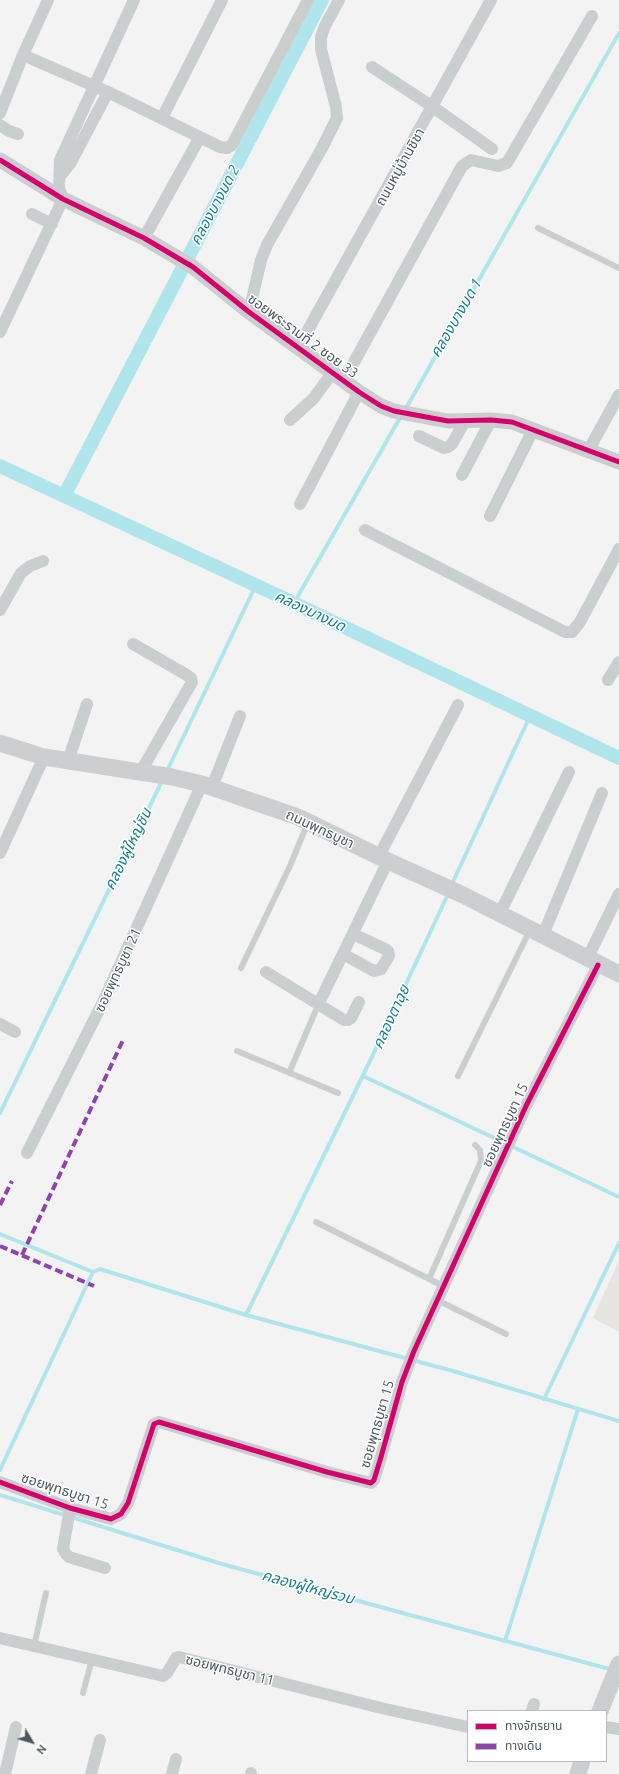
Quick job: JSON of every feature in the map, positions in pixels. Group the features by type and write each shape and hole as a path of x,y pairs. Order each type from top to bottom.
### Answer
{"main road":[{"name":"ถนนพุทธบูชา","path":"0,743 44,757 172,777 207,785 298,817 384,859 442,884 537,931 592,962 619,974"},
{"path":"600,1710 616,1671"},
{"path":"578,1774 582,1762"}],"street":[{"path":"0,113 23,55 48,0"},
{"path":"0,332 63,199 59,188 60,160 134,0"},
{"path":"162,118 222,0"},
{"path":"23,55 108,92 224,148 232,145 308,0"},
{"path":"249,312 261,260 267,245 322,148 337,118 336,107 323,61 321,43 325,26 339,0"},
{"name":"ถนนหมู่บ้านชิชา","path":"298,348 308,333 491,0"},
{"path":"290,420 337,376 353,364 462,166 471,160 498,166 507,163 592,16"},
{"path":"372,67 433,107 492,149"},
{"path":"60,176 70,164 108,92"},
{"path":"0,125 9,131 18,134"},
{"path":"144,238 200,137"},
{"name":"ซอยพระรามที่ 2 ซอย 33","path":"0,160 63,199 144,238 193,267 249,312 359,392 381,406 411,415 448,421 465,422 491,420 512,422 619,462"},
{"path":"32,214 52,224"},
{"path":"300,504 359,392"},
{"path":"588,451 619,395"},
{"path":"462,475 491,420"},
{"path":"418,436 444,448 448,447 452,444 465,422"},
{"path":"490,516 533,430"},
{"path":"365,530 565,632 572,632 580,622 619,549"},
{"path":"0,610 21,573 30,566 43,561"},
{"path":"133,644 185,674 191,678 192,682 146,774"},
{"path":"608,680 619,662"},
{"path":"68,761 88,704"},
{"path":"319,1003 353,934 384,859 458,705"},
{"name":"ซอยพุทธบูชา 21","path":"27,1153 104,1002 240,716"},
{"path":"0,853 44,757"},
{"path":"500,913 569,772"},
{"path":"537,931 602,793"},
{"name":"ซอยพุทธบูชา 15","path":"0,1482 70,1508 111,1518 121,1514 128,1503 154,1424 159,1422 327,1472 371,1483 374,1480 408,1363 592,962 619,894"},
{"path":"343,954 374,971 381,969 389,956 388,951 353,934"},
{"path":"266,972 319,1003 344,1020 348,1020 359,1002"},
{"path":"0,1024 15,1032"},
{"path":"70,1508 63,1549 69,1557 105,1568"},
{"name":"ซอยพุทธบูชา 11","path":"0,1638 163,1676 167,1673 176,1658 179,1657 381,1708 467,1727"},
{"path":"5,1774 16,1727"},
{"path":"607,1727 619,1729"},
{"path":"91,1774 100,1740"},
{"path":"172,1774 176,1760"}],"lane":[{"path":"538,228 619,268"},
{"path":"241,968 290,866 309,822"},
{"path":"458,1076 537,931"},
{"path":"289,1073 319,1003"},
{"path":"237,1051 338,1093"},
{"path":"429,1279 481,1161 480,1150 475,1145"},
{"path":"316,1222 443,1286"},
{"path":"437,1300 506,1334"},
{"path":"34,1646 46,1593"},
{"path":"83,1693 92,1659"}],"shaded area":[{"path":"619,1260 619,1332 593,1318"}],"waterway":[{"name":"คลองบางมด 2","path":"64,496 322,0"},
{"name":"คลองบางมด 1","path":"405,410 619,33"},
{"name":"คลองบางมด 1","path":"294,603 401,416"},
{"name":"คลองบางมด","path":"0,466 279,596 619,758"},
{"name":"คลองผู้ใหญ่ชิน","path":"166,773 256,585"},
{"name":"คลองตาฉุย","path":"451,886 530,716"},
{"name":"คลองผู้ใหญ่ชิน","path":"0,1113 163,779"},
{"name":"คลองตาฉุย","path":"246,1315 369,1063 449,892"},
{"path":"363,1076 619,1197"},
{"path":"0,1234 93,1272"},
{"path":"544,1399 619,1243"},
{"path":"0,1470 93,1272 100,1269 246,1315 453,1371 619,1421"},
{"path":"505,1641 578,1409"},
{"name":"คลองผู้ใหญ่รวบ","path":"0,1495 222,1564 613,1670"}],"marked path":[{"path":"22,1255 124,1038"},
{"path":"0,1205 12,1181"},
{"path":"0,1246 94,1286"}],"cycle path":[{"path":"0,160 63,199 144,238 193,267 249,312 359,392 381,406 394,411 448,421 491,420 512,422 619,462"},
{"path":"0,1482 70,1508 111,1519 121,1514 128,1503 154,1424 159,1422 327,1472 371,1483 374,1480 402,1382 414,1351 526,1106 598,965"}]}
